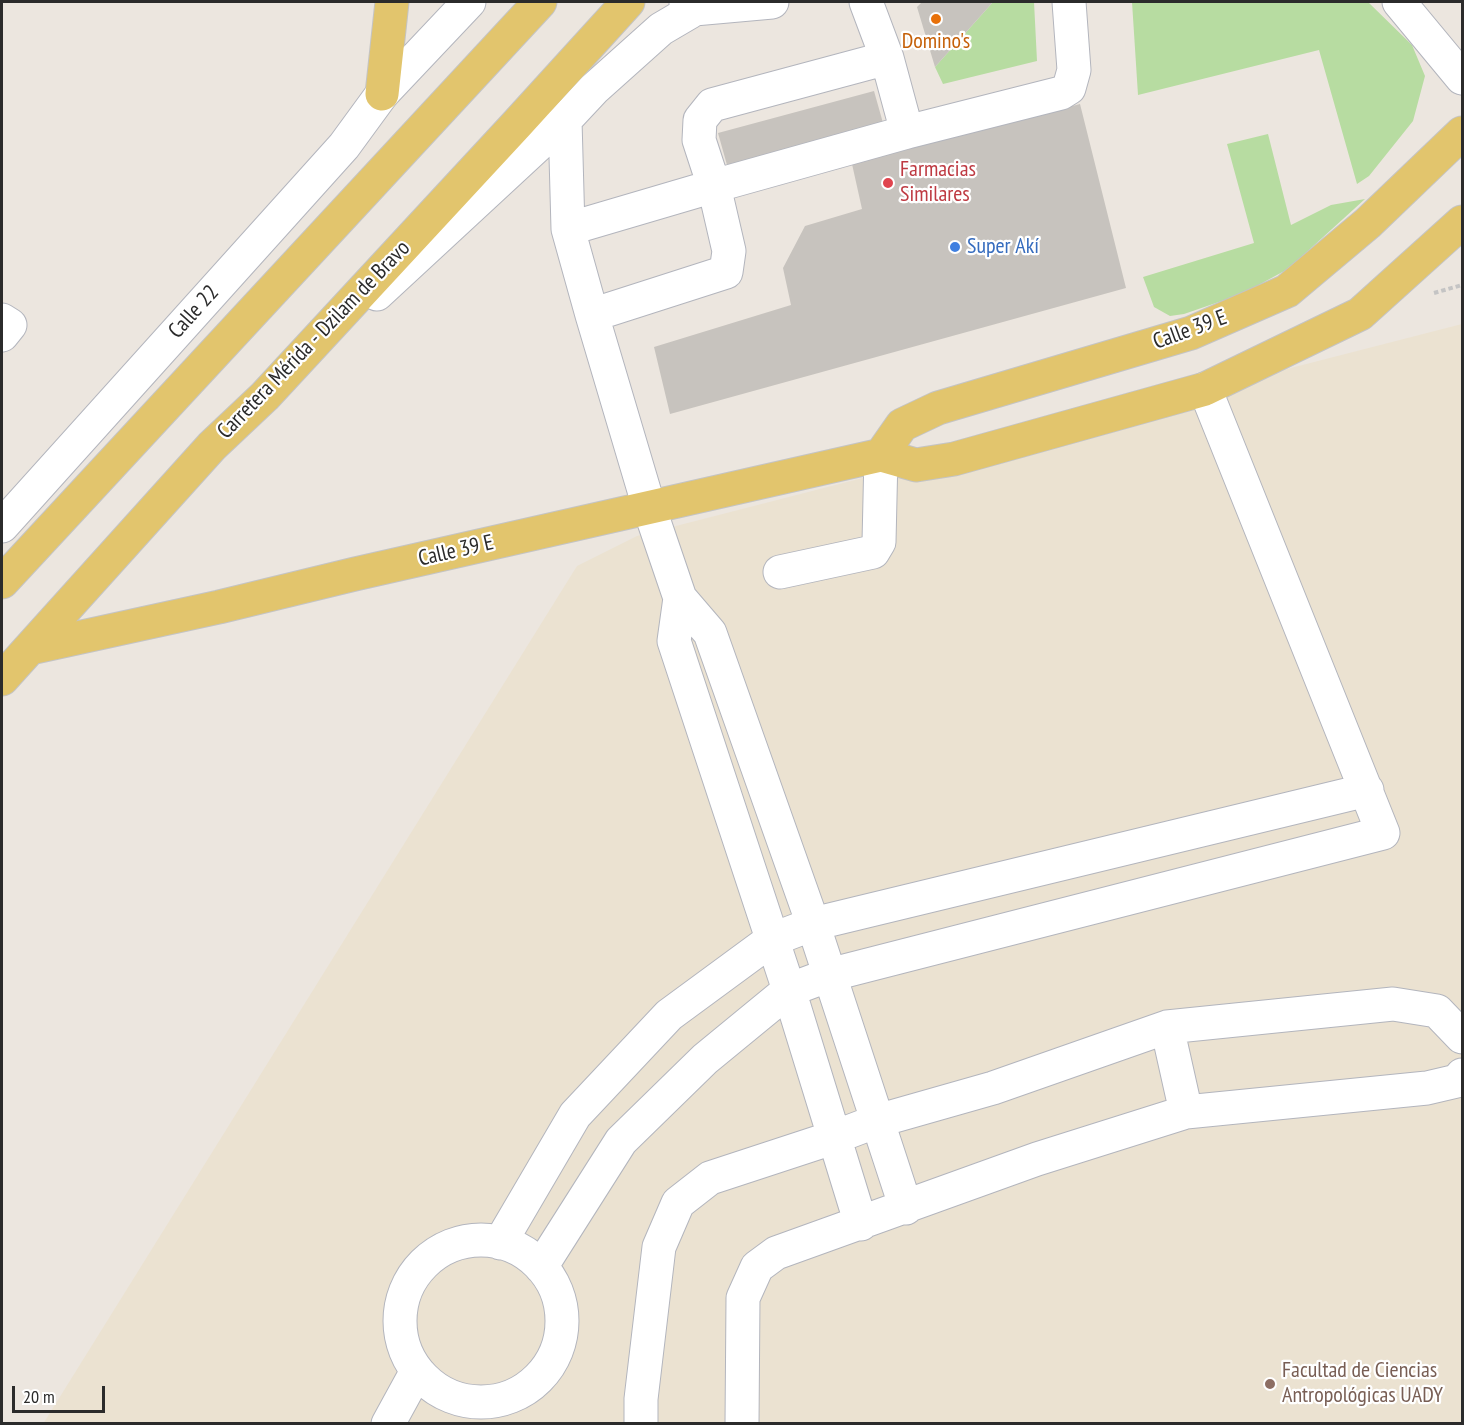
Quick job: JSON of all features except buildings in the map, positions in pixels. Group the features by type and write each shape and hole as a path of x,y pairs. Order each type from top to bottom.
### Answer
{"main road":[{"name":"Calle 22","path":"382,94 392,2"},
{"path":"2,582 540,2"},
{"name":"Carretera Mérida - Dzilam de Bravo","path":"2,679 212,446 265,396 628,2"},
{"name":"Calle 39 E","path":"881,455 902,425 938,408 1191,333 1287,291 1368,223 1462,133"},
{"name":"Calle 39 E","path":"31,648 881,455 916,465 954,459 1205,389 1360,314 1462,222"}],"street":[{"name":"Calle 22","path":"2,526 344,146 382,94 469,2"},
{"path":"265,396 565,120 594,89 684,9 772,2"},
{"path":"866,2 887,58 907,132"},
{"path":"568,229 907,132 1060,93 1069,88 1074,70 1069,2"},
{"path":"1399,2 1462,78"},
{"path":"592,315 726,272 729,252 714,186 699,140 700,120 712,105 887,58"},
{"path":"565,120 568,229 649,507 680,598 710,633 813,924 906,1208"},
{"path":"2,320 10,325 2,335"},
{"path":"542,1267 621,1141 705,1059 789,990 830,975 1383,833 1205,389"},
{"path":"780,572 873,552 879,542 881,455"},
{"path":"680,598 674,641 789,990 861,1224"},
{"path":"500,1243 575,1115 669,1016 771,940 813,924 1367,790"},
{"path":"641,1424 641,1399 659,1247 678,1203 710,1178 877,1121 993,1088 1167,1027 1393,1004 1437,1011 1462,1037"},
{"path":"1167,1027 1186,1112"},
{"path":"742,1424 743,1298 757,1267 776,1253 1037,1159 1186,1112 1427,1088 1461,1080 1462,1075"},
{"path":"484,1239 512,1245 536,1260 542,1267 554,1283 563,1309 562,1338 556,1355 540,1378 516,1395 458,1412 417,1371 403,1346 399,1322 404,1294 417,1270 439,1251 465,1240 484,1239"},
{"path":"388,1424 417,1371"}],"shaded area":[{"path":"1462,324 1462,1423 43,1424 577,566 637,536"}],"green space":[{"path":"993,2 1034,2 1037,61 943,84 935,67"},
{"path":"1132,2 1368,2 1412,45 1425,76 1413,121 1369,176 1357,184 1319,50 1138,95"},
{"path":"1268,134 1291,225 1331,205 1365,199 1288,269 1242,294 1184,314 1170,316 1154,307 1143,277 1254,243 1227,144"}],"place":[{"name":"Domino's","path":"936,19"},
{"name":"Farmacias Similares","path":"888,183"},
{"name":"Super Akí","path":"955,247"},
{"name":"Facultad de Ciencias Antropológicas UADY","path":"1270,1384"}]}
